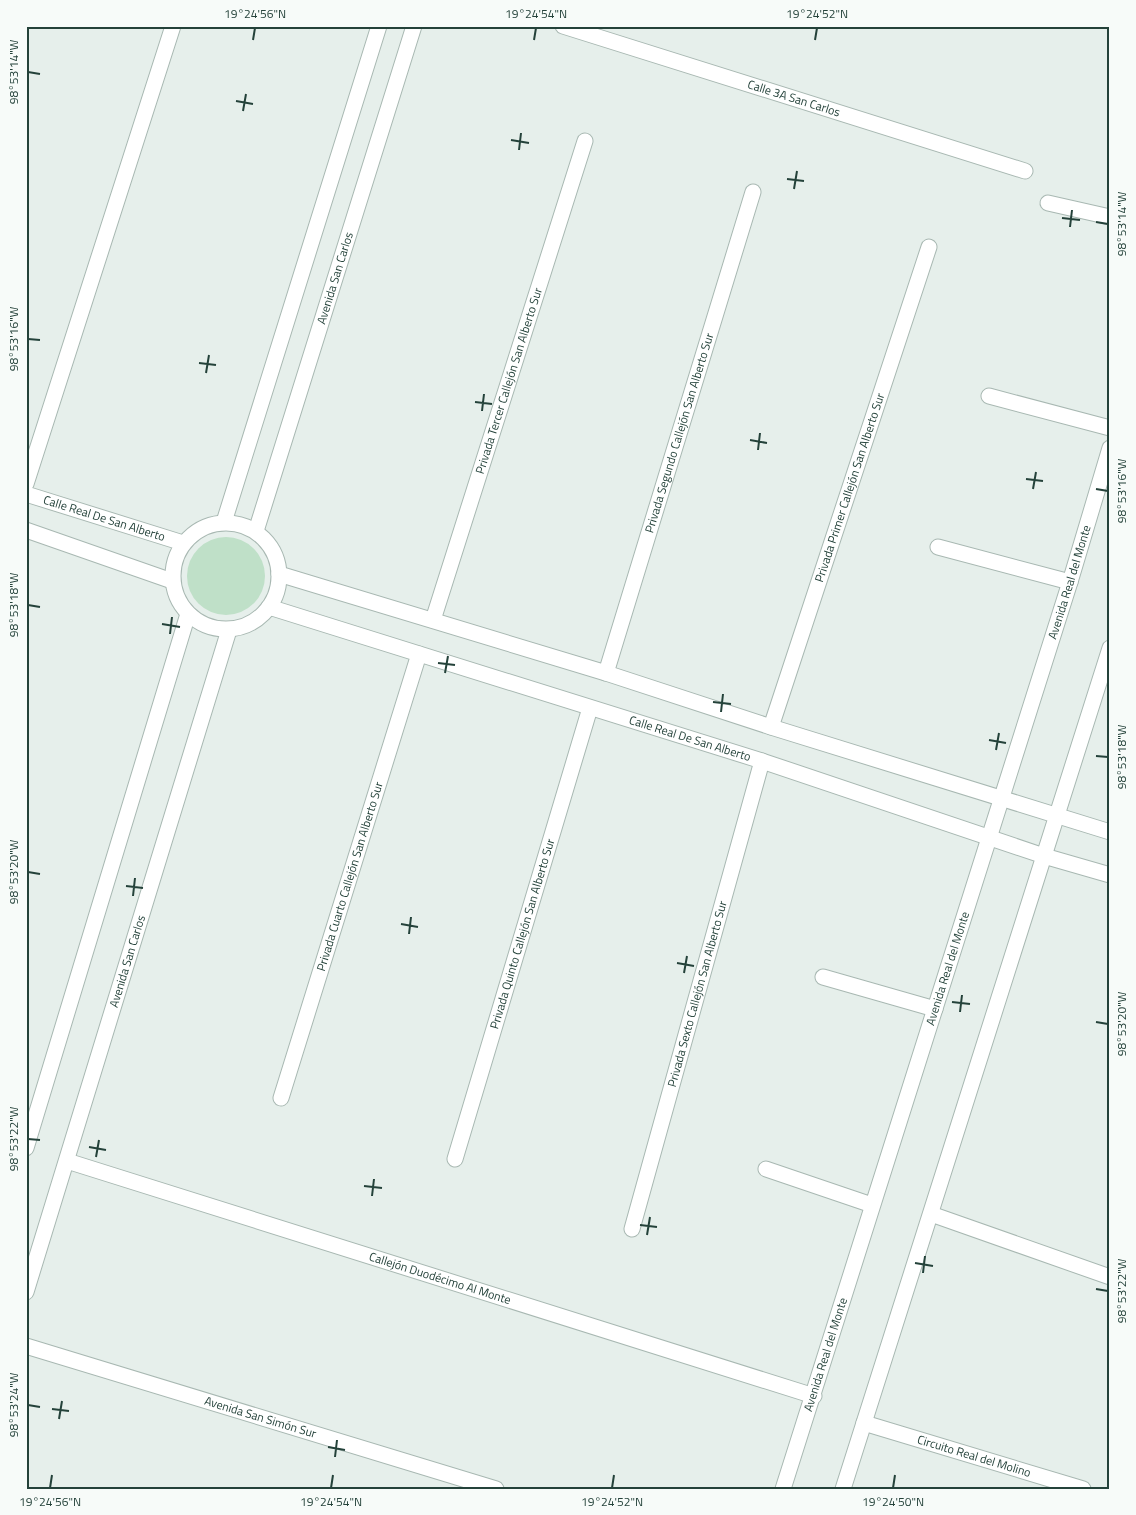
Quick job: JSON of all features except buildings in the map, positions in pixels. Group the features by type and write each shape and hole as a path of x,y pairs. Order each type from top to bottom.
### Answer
{"street":[{"path":"26,484 174,26"},
{"path":"224,522 379,26"},
{"name":"Avenida San Carlos","path":"256,531 414,26"},
{"name":"Calle 3A San Carlos","path":"563,26 1025,171"},
{"name":"Privada Tercer Callejón San Alberto Sur","path":"433,620 585,141"},
{"name":"Privada Segundo Callejón San Alberto Sur","path":"606,673 753,192"},
{"path":"1048,203 1110,217"},
{"name":"Privada Primer Callejón San Alberto Sur","path":"770,727 929,247"},
{"path":"989,396 1110,428"},
{"name":"Avenida Real del Monte","path":"783,1489 1070,582 1110,448"},
{"name":"Calle Real De San Alberto","path":"26,494 183,543"},
{"path":"224,522 240,524 256,531 268,543 276,558 279,574 277,592 269,608 258,619 244,626 229,630 214,628 200,623 188,614 177,599 172,581 174,561 183,543 194,532 208,525 224,522"},
{"path":"26,530 172,581"},
{"path":"938,547 1070,582"},
{"path":"279,574 606,673 770,727 1110,832"},
{"name":"Calle Real De San Alberto","path":"269,608 762,761 1044,856 1110,875"},
{"path":"26,1148 29,1132 188,614"},
{"name":"Avenida San Carlos","path":"26,1292 229,630"},
{"path":"843,1489 1110,648"},
{"name":"Privada Cuarto Callejón San Alberto Sur","path":"281,1098 419,654"},
{"name":"Privada Quinto Callejón San Alberto Sur","path":"455,1159 590,708"},
{"name":"Privada Sexto Callejón San Alberto Sur","path":"632,1229 762,761"},
{"path":"823,977 935,1009"},
{"name":"Callejón Duodécimo Al Monte","path":"67,1161 814,1396"},
{"path":"766,1169 872,1205"},
{"path":"931,1214 1110,1277"},
{"name":"Avenida San Simón Sur","path":"26,1346 496,1489"},
{"name":"Circuito Real del Molino","path":"864,1422 1083,1489"}],"green space":[{"path":"226,537 241,540 258,554 262,561 265,576 262,591 248,608 241,612 226,615 211,612 194,598 190,591 187,576 190,561 204,544 211,540"}]}
